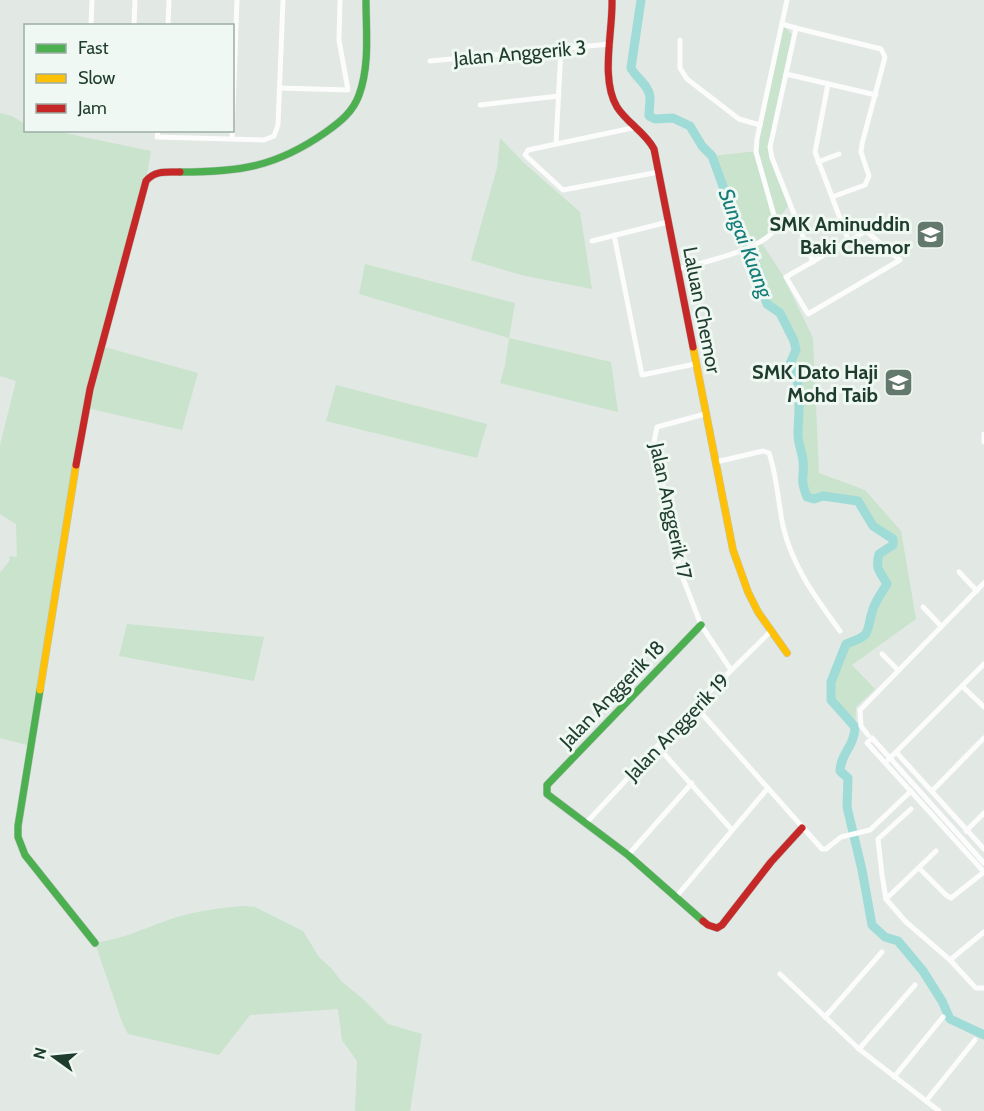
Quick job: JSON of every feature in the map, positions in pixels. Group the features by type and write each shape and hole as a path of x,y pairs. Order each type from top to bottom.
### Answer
{"street":[{"path":"91,24 92,0"},
{"path":"134,24 135,0"},
{"path":"168,24 169,0"},
{"path":"234,39 237,0"},
{"path":"158,132 157,138 264,140 274,136 278,125 283,0"},
{"path":"280,88 348,90 339,40 340,0"},
{"path":"95,943 25,855 18,837 18,826 66,522 90,389 143,190 148,177 154,173 226,171 273,162 300,150 339,123 353,108 361,88 365,63 366,0"},
{"name":"Laluan Chemor","path":"612,0 613,19 610,44 613,100 618,108 649,138 654,149 716,462 721,502 734,555 743,582 770,632 787,653"},
{"path":"678,269 739,252 770,236 777,226 756,153 787,0"},
{"path":"782,24 881,49 885,57 862,144 861,152 868,176 865,185 832,197"},
{"path":"796,28 770,147 772,158 813,262"},
{"path":"680,40 680,68 687,79 739,119 760,125"},
{"name":"Jalan Anggerik 3","path":"430,61 610,44"},
{"path":"556,144 561,48"},
{"path":"786,74 876,95"},
{"path":"828,84 815,152 849,242"},
{"path":"480,105 559,96"},
{"path":"637,127 528,150 525,155 563,190 659,172"},
{"path":"232,132 232,138"},
{"path":"818,162 839,154"},
{"path":"592,241 669,222"},
{"path":"866,231 900,260 808,314 786,277 813,262 866,231"},
{"path":"614,235 642,375 695,364"},
{"name":"Jalan Anggerik 17","path":"705,414 657,427 654,442 676,556 687,589 702,625 731,670"},
{"path":"984,434 984,442"},
{"path":"716,462 763,451 769,453 783,528 792,558 817,600 840,631"},
{"path":"958,572 977,591"},
{"path":"919,868 951,898 984,872 959,838 861,726 860,710 984,583"},
{"path":"923,607 941,626"},
{"name":"Jalan Anggerik 18","path":"586,823 547,794 547,785 702,625"},
{"name":"Jalan Anggerik 19","path":"586,823 695,706 770,632"},
{"path":"882,654 898,670"},
{"path":"885,763 984,664"},
{"path":"962,686 984,707"},
{"path":"695,706 819,847 826,849 841,837 864,832 876,825 911,791"},
{"path":"870,736 867,743 911,791 984,863"},
{"path":"932,791 984,738"},
{"path":"657,746 732,830"},
{"path":"896,752 984,849"},
{"path":"628,855 692,783"},
{"path":"676,897 768,788"},
{"path":"911,809 879,839 886,899 905,921 951,960 976,988 984,988"},
{"path":"959,838 984,813"},
{"path":"586,823 628,855 708,925 717,928 722,925 765,870 802,828"},
{"path":"886,899 936,851"},
{"path":"951,960 984,932"},
{"path":"825,1017 882,952"},
{"path":"780,974 859,1049 939,1111"},
{"path":"859,1049 915,985"},
{"path":"894,1077 943,1017"},
{"path":"926,1101 975,1040"}],"green space":[{"path":"783,25 792,35 769,146 774,170 788,206 761,242 782,274 813,338 819,473 865,490 901,531 916,619 852,665 875,689 856,707 855,727 831,700 831,682 846,644 861,638 867,632 874,606 887,584 878,567 879,554 893,545 893,539 873,526 858,501 824,496 814,499 807,497 803,485 803,461 798,438 797,379 789,366 796,349 780,313 767,304 762,279 712,156 758,151 758,139"},
{"path":"0,113 12,116 24,123 24,132 60,132 151,151 146,181 101,346 198,373 182,430 87,408 31,746 0,738 0,573 10,560 9,556 17,557 16,524 0,514 0,445 16,381 0,376"},
{"path":"500,138 524,163 580,212 592,289 521,275 471,260 497,168"},
{"path":"365,264 515,303 509,338 359,294"},
{"path":"509,338 611,362 618,412 500,383"},
{"path":"336,385 487,424 477,458 326,421"},
{"path":"127,624 264,637 254,681 119,656"},
{"path":"242,906 255,907 303,931 319,957 341,981 388,1024 422,1034 410,1111 355,1111 357,1061 342,1040 338,1009 250,1015 219,1055 128,1034 95,943 185,915"}],"waterway":[{"name":"Sungai Kuang","path":"641,0 631,68 649,93 649,116 655,119 673,118 690,126 702,146 712,156 762,279 767,304 780,313 794,341 796,350 789,366 797,379 798,438 803,461 803,485 807,497 814,499 823,496 858,501 873,526 893,539 893,545 879,554 878,567 887,584 874,606 867,632 861,638 846,644 831,682 831,700 855,727 840,771 848,778 847,807 872,925 885,937 898,941 923,971 942,1001 950,1019 984,1035"}],"traffic: fast":[{"path":"180,172 239,169 274,160 308,144 350,112 359,95 365,72 366,0"},
{"path":"701,625 547,785 547,794 628,855 703,921"},
{"path":"40,690 18,837 25,855 95,943"}],"traffic: slow":[{"path":"693,347 733,550 758,612 787,653"},
{"path":"40,690 76,465"}],"traffic: jam":[{"path":"612,0 608,55 612,96 621,113 654,149 693,347"},
{"path":"76,465 90,389 146,181 157,173 180,172"},
{"path":"703,921 717,928 722,925 771,862 802,828"}],"place":[{"name":"SMK Aminuddin Baki Chemor","path":"931,235"},
{"name":"SMK Dato Haji Mohd Taib","path":"899,383"}]}
